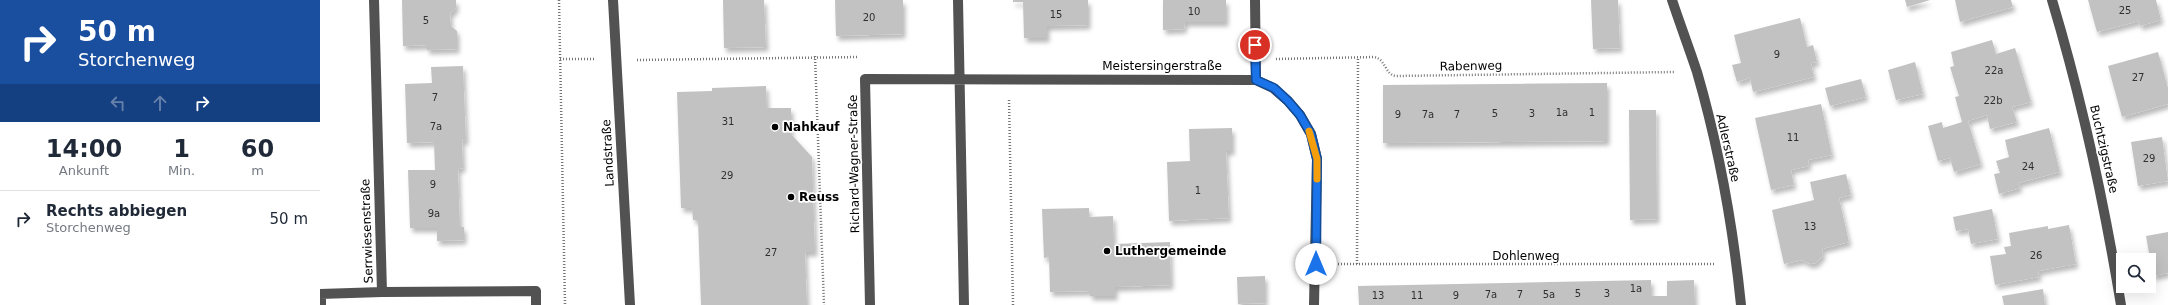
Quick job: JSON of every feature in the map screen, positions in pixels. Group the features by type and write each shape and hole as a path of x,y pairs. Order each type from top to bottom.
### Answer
{"street":[{"name":"Serrwiesenstraße","path":"374,0 382,292 536,290 536,305"},
{"name":"Landstraße","path":"613,0 615,60 630,305"},
{"path":"958,0 961,79 964,305"},
{"path":"1255,0 1256,80"},
{"name":"Adlerstraße","path":"1672,0 1696,72 1716,149 1737,264 1741,305"},
{"name":"Buchtzigstraße","path":"2052,0 2079,97 2104,209 2121,305"},
{"name":"Richard-Wagner-Straße","path":"870,305 865,79 961,79"},
{"name":"Meistersingerstraße","path":"961,79 1256,80 1274,88 1300,115 1311,134 1317,159 1314,305"},
{"path":"321,305 320,294 382,292"}],"path":[{"path":"559,0 565,305"},
{"path":"815,56 824,305"},
{"path":"1357,264 1358,57"},
{"name":"Rabenweg","path":"1256,60 1358,57 1379,58 1382,60 1389,73 1396,76 1696,72"},
{"path":"560,59 615,60"},
{"path":"1009,93 1013,305"},
{"name":"Dohlenweg","path":"1316,264 1737,264"}],"building":[{"path":"402,0 456,0 456,8 450,14 451,26 457,31 457,49 427,50 427,45 403,46"},
{"path":"723,0 764,0 766,47 724,48"},
{"path":"835,0 903,0 903,34 836,36"},
{"path":"1013,0 1088,0 1088,25 1047,26 1047,38 1024,38 1023,2 1013,2"},
{"path":"1163,0 1226,0 1226,22 1185,22 1184,29 1163,30"},
{"path":"1591,0 1618,0 1620,48 1593,49"},
{"path":"1905,0 1930,0 1907,7"},
{"path":"1955,0 2011,0 2013,7 1960,22"},
{"path":"2088,0 2156,0 2161,20 2140,26 2139,21 2097,32"},
{"path":"1800,18 1807,47 1813,45 1817,62 1811,63 1814,77 1753,92 1750,78 1737,82 1732,65 1741,63 1734,35"},
{"path":"1992,40 1996,54 2015,48 2031,102 2012,107 2017,122 1990,129 1987,115 1968,121 1981,164 1954,172 1950,158 1938,161 1928,126 1942,122 1943,128 1962,122 1955,97 1959,96 1950,67 1954,66 1951,52"},
{"path":"2158,52 2168,88 2168,104 2122,117 2108,66"},
{"path":"1915,62 1923,94 1896,100 1888,70"},
{"path":"463,66 466,141 462,140 463,168 458,169 460,227 464,227 464,240 437,241 437,228 410,228 408,170 435,170 434,142 407,143 405,84 432,83 431,67"},
{"path":"1861,79 1866,97 1830,106 1825,88"},
{"path":"1607,83 1607,141 1383,143 1383,85"},
{"path":"766,86 767,108 791,108 791,134 812,157 815,252 805,252 807,305 701,305 698,220 693,220 692,208 681,208 677,92 712,91 712,88"},
{"path":"1821,104 1832,155 1808,160 1809,166 1791,170 1794,185 1771,190 1755,118"},
{"path":"1629,110 1656,110 1657,219 1630,220"},
{"path":"1232,128 1232,151 1226,151 1229,218 1169,221 1167,162 1190,161 1189,129"},
{"path":"2049,128 2060,172 2018,183 2020,188 1999,194 1994,174 2000,173 1996,161 2009,157 2005,140"},
{"path":"2162,137 2168,181 2138,186 2131,142"},
{"path":"1846,174 1851,195 1839,198 1849,242 1822,249 1823,255 1816,263 1810,264 1802,260 1784,264 1772,210 1814,200 1810,182"},
{"name":"Luthergemeinde","path":"1089,208 1089,217 1113,216 1114,244 1170,242 1171,285 1115,287 1115,296 1090,296 1090,291 1050,292 1049,257 1044,258 1042,209"},
{"path":"1992,209 1998,239 1971,244 1968,229 1956,231 1953,217"},
{"path":"2069,225 2076,264 2038,271 2039,277 1995,285 1990,256 2006,254 2004,247 2011,246 2009,233 2048,226 2048,229"},
{"path":"2168,232 2168,273 2156,275 2156,253 2149,253 2146,236"},
{"path":"1265,276 1265,303 1238,304 1237,277"},
{"path":"1651,280 1651,296 1667,296 1667,281 1694,280 1695,305 1359,305 1358,286"},
{"path":"2043,289 2045,305 2004,305 2002,296"}],"slow traffic":[{"path":"1309,131 1317,159 1317,179"}],"place":[{"name":"Nahkauf","path":"775,127"},
{"name":"Reuss","path":"791,197"},
{"name":"Luthergemeinde","path":"1107,251"}],"route":[{"path":"1255,45 1256,80 1274,88 1288,101 1300,115 1311,134 1317,159 1316,264"}]}
